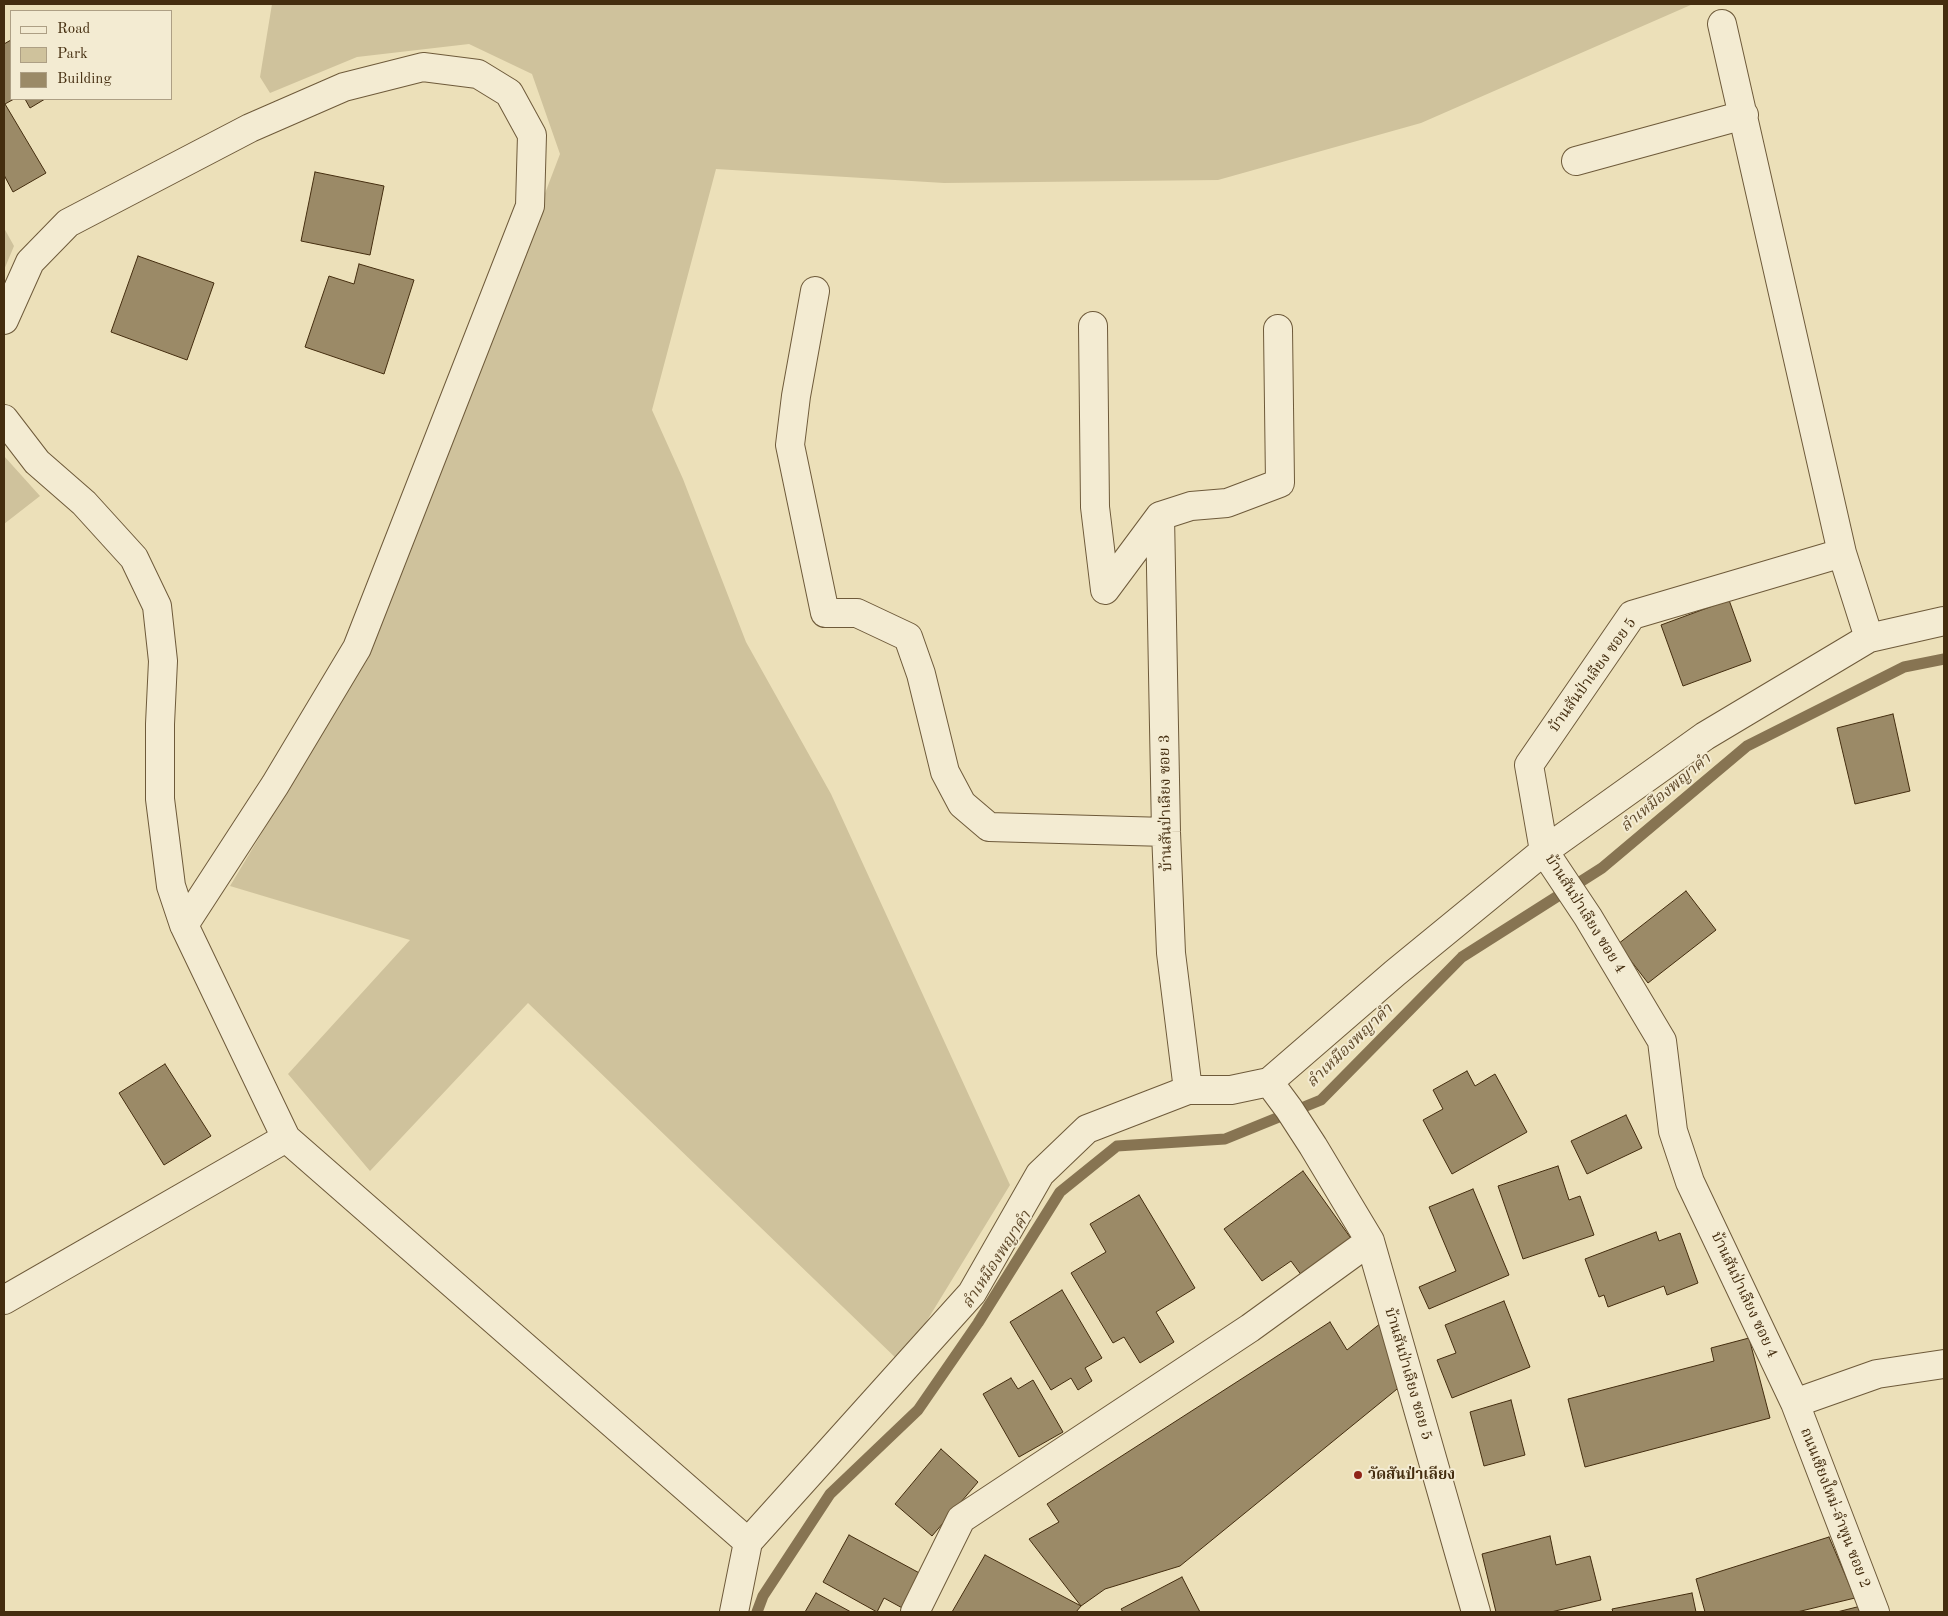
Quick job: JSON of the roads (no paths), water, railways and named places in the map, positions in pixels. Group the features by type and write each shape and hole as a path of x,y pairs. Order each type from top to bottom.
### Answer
{"street":[{"path":"1722,24 1842,553 1869,638"},
{"path":"4,320 30,262 68,223 250,128 344,87 423,67 478,74 509,93 532,135 530,206 358,648 275,785 184,925"},
{"path":"1576,161 1744,115"},
{"path":"815,291 796,396 790,446 825,614 856,614 908,637 921,674 945,772 962,804 989,827 1166,832"},
{"path":"1093,326 1095,507 1105,590 1160,516 1191,506 1227,503 1280,483 1278,329"},
{"path":"4,419 37,462 84,503 134,558 157,606 163,661 160,724 160,799 171,886 184,925 286,1138 748,1542"},
{"name":"บ้านสันป่าเลียง ซอย 3","path":"1160,516 1166,832 1171,953 1188,1090"},
{"name":"บ้านสันป่าเลียง ซอย 5","path":"1550,861 1529,765 1632,615 1842,553"},
{"name":"บ้านสันป่าเลียง ซอย 4","path":"1795,1403 1690,1182 1673,1131 1662,1040 1588,917 1550,861 1705,736 1869,638 1944,621"},
{"path":"734,1612 748,1542 972,1292 1040,1174 1087,1129 1188,1090 1231,1090 1269,1082 1395,973 1550,861"},
{"name":"บ้านสันป่าเลียง ซอย 5","path":"1269,1082 1290,1109 1370,1241 1476,1612"},
{"path":"4,1300 286,1138"},
{"path":"915,1612 961,1519 1250,1328 1370,1241"},
{"path":"1795,1403 1877,1374 1944,1364"},
{"name":"ถนนเชียงใหม่-ลำพูน ซอย 2","path":"1795,1403 1875,1612"}],"waterway":[{"name":"ลำเหมืองพญาคำ","path":"757,1612 763,1596 830,1494 918,1410 978,1323 1060,1192 1117,1146 1225,1139 1321,1100 1462,957 1602,868 1747,746 1904,667 1944,659"}],"place":[{"name":"วัดสันป่าเลียง","path":"1358,1475"}]}
